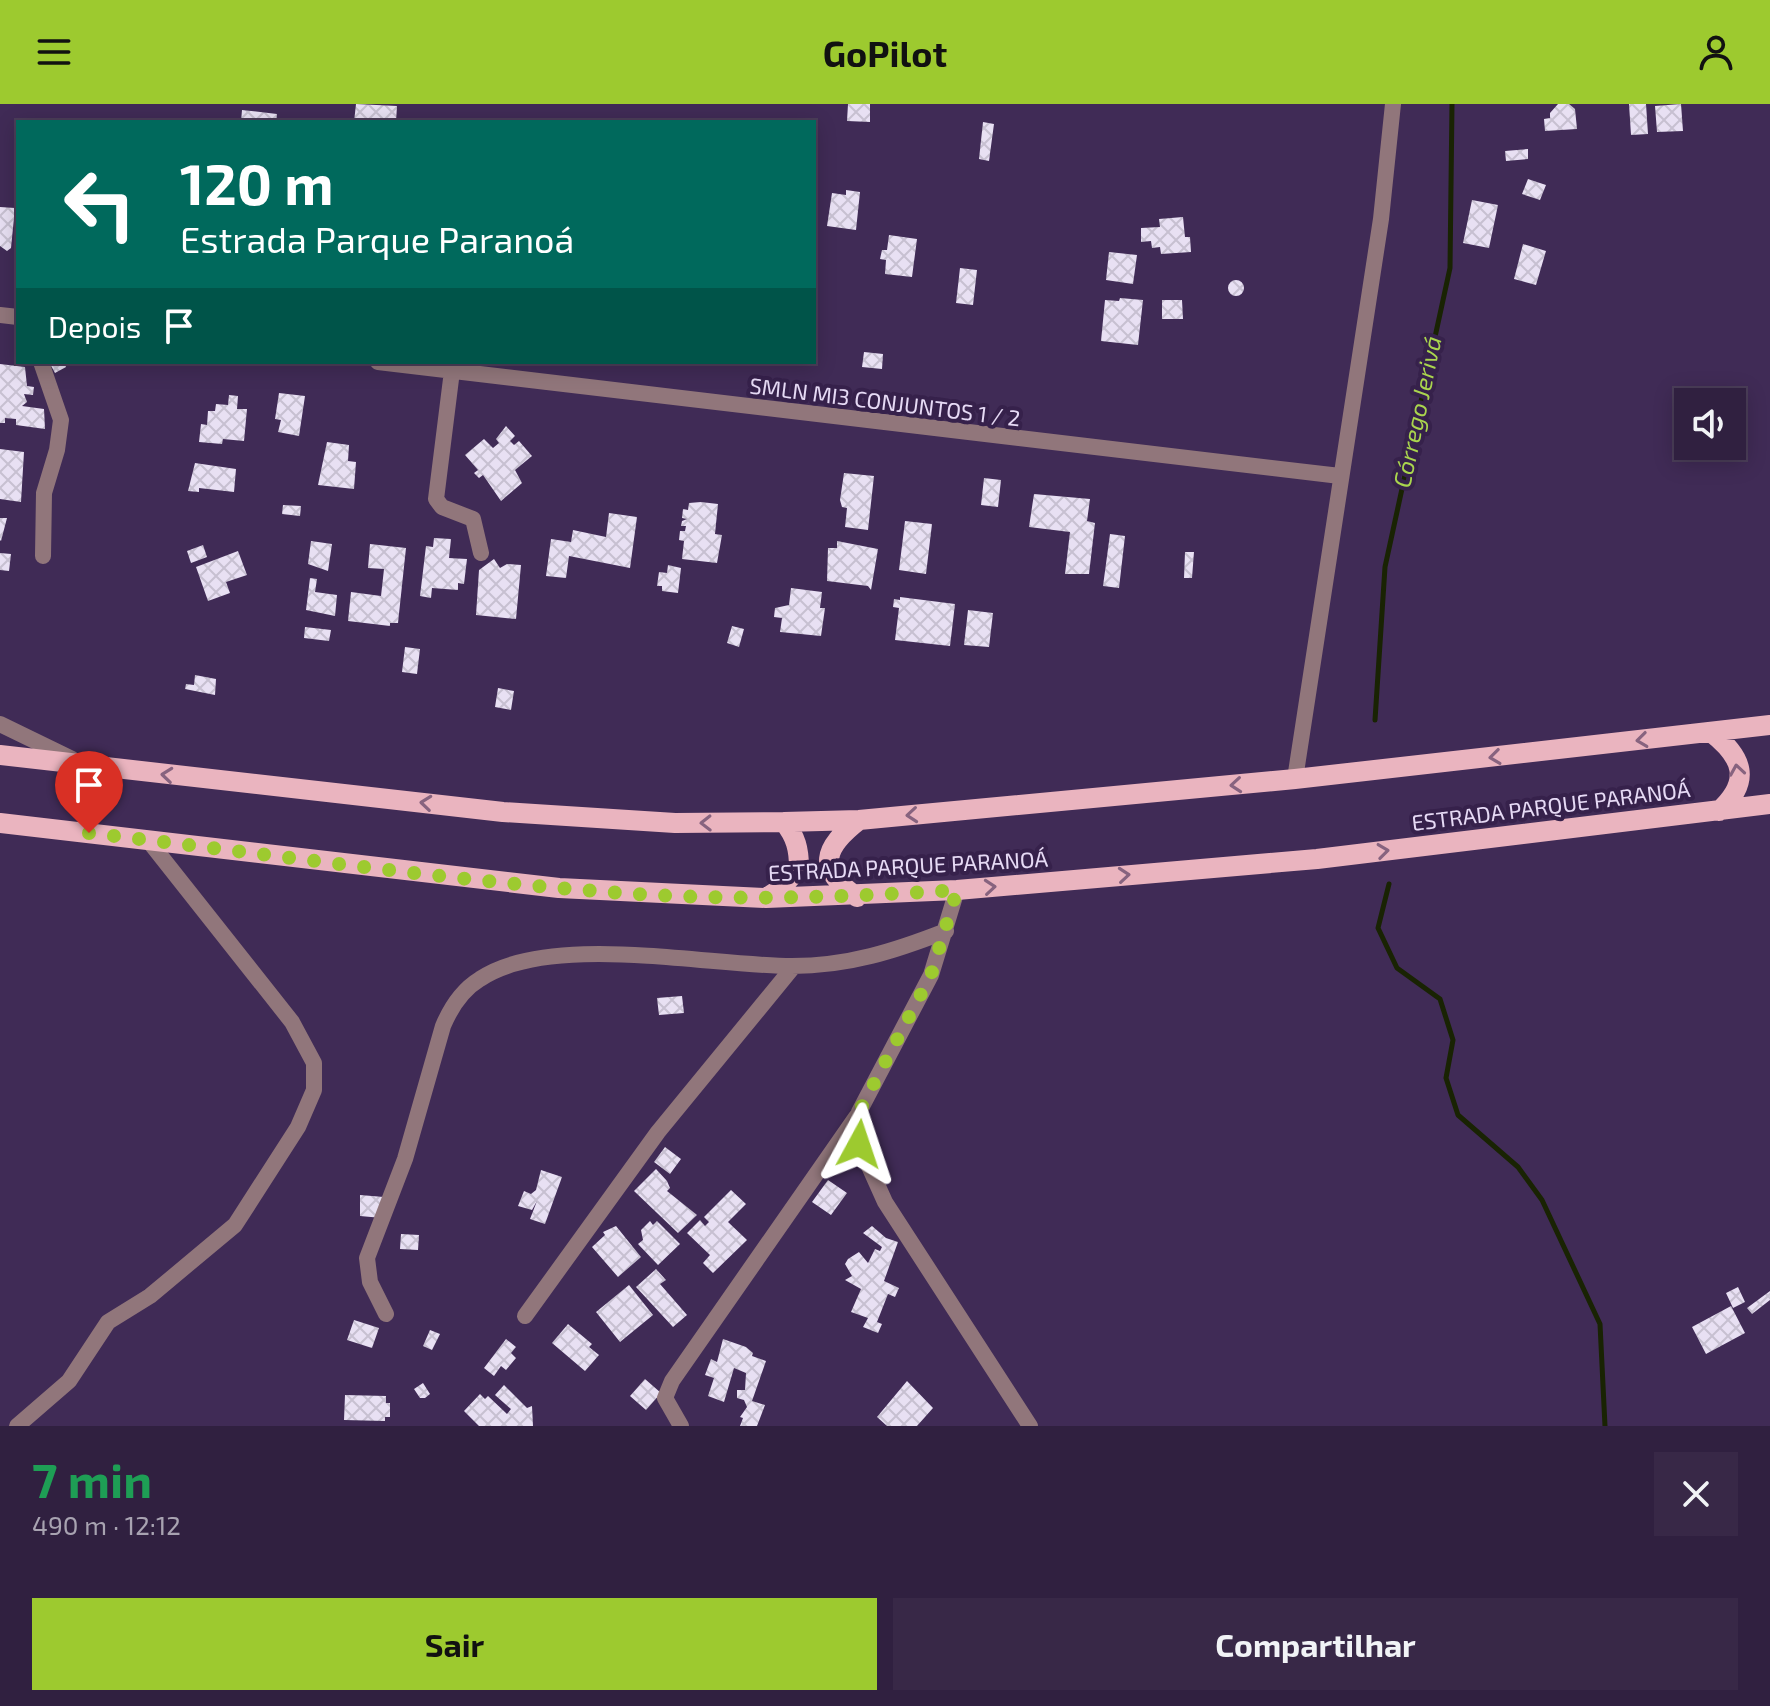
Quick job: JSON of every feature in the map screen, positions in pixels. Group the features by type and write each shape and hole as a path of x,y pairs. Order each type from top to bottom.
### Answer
{"main road":[{"path":"0,755 503,812 675,823 784,822 859,820 1295,779 1770,725"},
{"path":"1711,732 1733,754 1741,773 1739,788 1719,811"},
{"name":"ESTRADA PARQUE PARANOÁ","path":"0,823 559,888 766,898 857,897 957,890 1317,859 1770,804"},
{"path":"857,897 840,885 829,871 829,854 837,837 859,820"},
{"path":"766,898 799,868 799,850 784,822"}],"street":[{"path":"1295,779 1381,219 1393,104"},
{"path":"42,364 61,420 57,450 44,493 43,556"},
{"name":"SMLN MI3 CONJUNTOS 1 / 2","path":"394,364 1340,476"},
{"path":"452,371 436,499 442,507 473,519 481,553"},
{"path":"0,724 88,767"},
{"path":"17,1426 69,1381 108,1322 150,1296 235,1225 298,1127 314,1090 314,1063 304,1039 148,840"},
{"path":"681,1426 665,1398 672,1381 859,1112 920,998 946,931 957,890"},
{"path":"386,1314 370,1282 367,1258 405,1159 443,1026 451,1007 479,979 525,962 594,954 794,966 867,959 946,931"},
{"path":"525,1316 606,1198 794,966"},
{"path":"859,1112 859,1144 885,1202 1030,1426"}],"building":[{"path":"356,104 397,106 396,120 354,120"},
{"path":"848,104 870,104 870,122 847,121"},
{"path":"1558,104 1569,104 1575,109 1577,129 1545,131 1544,119 1550,118 1550,113"},
{"path":"1629,104 1646,104 1648,134 1631,135"},
{"path":"1681,104 1683,131 1657,132 1655,106"},
{"path":"242,110 277,114 276,120 241,120"},
{"path":"983,122 994,124 989,161 979,159"},
{"path":"1528,149 1528,159 1506,161 1505,151"},
{"path":"1528,179 1546,185 1540,200 1522,194"},
{"path":"846,190 860,192 856,230 827,226 832,193 846,195"},
{"path":"1472,200 1498,205 1489,248 1463,243"},
{"path":"0,207 15,208 11,248 7,251 0,246"},
{"path":"1183,217 1185,237 1190,237 1191,252 1161,254 1160,247 1152,248 1151,241 1141,242 1141,228 1160,227 1159,219"},
{"path":"889,235 917,239 912,277 885,274 886,260 880,259 882,250 887,250"},
{"path":"1523,244 1546,251 1536,285 1514,279"},
{"path":"1109,252 1137,255 1133,284 1106,280"},
{"path":"960,268 977,270 973,305 956,303"},
{"path":"1236,280 1242,282 1242,294 1236,296 1230,294 1228,288 1230,282"},
{"path":"1120,298 1143,300 1138,345 1101,341 1105,300 1119,301"},
{"path":"1162,300 1182,300 1183,319 1162,319"},
{"path":"864,352 883,354 882,369 862,367"},
{"path":"0,364 25,367 27,386 34,387 33,395 24,394 27,402 22,406 44,409 45,429 16,425 16,419 5,418 5,423 0,423"},
{"path":"50,364 65,364 66,367 55,373"},
{"path":"279,393 305,396 299,436 278,432 281,420 275,419"},
{"path":"229,395 238,396 237,409 247,409 244,441 223,439 222,444 199,442 201,424 207,425 208,411 215,411 216,404 228,405"},
{"path":"506,426 515,436 510,441 514,445 519,441 532,456 515,470 522,483 501,501 483,475 479,478 474,473 478,470 465,455 484,439 493,448 499,443 496,439"},
{"path":"327,442 349,445 348,461 356,462 354,489 318,485"},
{"path":"0,449 24,452 21,502 0,499"},
{"path":"195,463 236,469 234,492 199,488 199,492 188,491"},
{"path":"844,473 874,476 868,530 845,527 847,508 842,507 840,500"},
{"path":"984,478 1001,480 998,507 981,505"},
{"path":"1034,494 1090,499 1087,521 1095,523 1089,574 1065,574 1070,532 1029,527"},
{"path":"689,503 718,504 715,534 722,535 717,563 682,559 684,541 679,540 680,531 685,531 686,526 681,526 682,521 687,519 682,518 683,509 688,510"},
{"path":"283,505 301,506 300,516 282,514"},
{"path":"609,513 637,517 630,568 569,556 566,578 546,576 551,539 571,542 573,530 606,537"},
{"path":"0,518 7,518 1,541 0,540"},
{"path":"905,521 932,524 926,574 899,570"},
{"path":"1110,534 1125,536 1119,588 1103,586"},
{"path":"434,538 451,539 449,558 467,559 464,584 458,583 458,590 432,588 431,598 420,596 426,546 433,547"},
{"path":"311,541 332,544 328,571 308,564"},
{"path":"837,541 878,549 871,590 868,586 827,581 828,548 837,548"},
{"path":"370,544 406,548 398,623 390,623 390,626 348,621 351,592 381,596 384,569 368,568"},
{"path":"203,545 207,557 191,563 187,551"},
{"path":"238,551 247,575 226,582 230,593 208,601 196,567"},
{"path":"1185,552 1194,552 1192,578 1184,578"},
{"path":"0,553 11,554 9,571 0,570"},
{"path":"494,559 500,568 507,564 521,565 516,619 476,615 479,570"},
{"path":"668,565 681,568 678,593 662,591 662,586 657,586 659,572 667,573"},
{"path":"310,578 317,579 315,592 337,595 335,616 306,610"},
{"path":"791,588 822,592 820,608 825,608 821,636 780,632 782,618 774,617 775,608 789,605"},
{"path":"900,597 955,604 950,646 895,640 899,608 893,607 894,599 900,600"},
{"path":"968,610 993,613 989,647 964,645"},
{"path":"732,626 744,629 739,647 727,643"},
{"path":"305,627 331,630 329,641 304,638"},
{"path":"405,647 420,649 417,674 402,672"},
{"path":"195,675 216,679 215,695 185,689 186,684 194,685"},
{"path":"498,688 514,691 511,710 495,707"},
{"path":"682,996 684,1013 659,1015 657,998"},
{"path":"665,1147 681,1159 670,1174 654,1162"},
{"path":"656,1169 667,1181 670,1188 667,1191 697,1215 678,1233 634,1191"},
{"path":"541,1170 562,1177 545,1224 530,1219 537,1201 532,1210 518,1206 524,1191 531,1194 536,1190"},
{"path":"828,1180 847,1193 831,1215 812,1202"},
{"path":"731,1190 746,1204 728,1222 747,1240 713,1273 703,1263 710,1255 687,1233 700,1220 705,1226 709,1222 704,1217"},
{"path":"360,1195 384,1197 382,1218 360,1216"},
{"path":"650,1221 653,1225 657,1221 680,1244 658,1265 638,1244 643,1240 641,1230"},
{"path":"616,1226 641,1257 618,1277 592,1247 605,1235 603,1232"},
{"path":"872,1226 886,1238 898,1242 884,1281 899,1288 895,1297 888,1294 877,1322 882,1324 878,1333 863,1327 868,1318 851,1312 861,1289 845,1280 852,1276 845,1264 848,1259 859,1252 868,1263 875,1249 880,1251 882,1247 863,1233"},
{"path":"401,1234 419,1235 418,1250 400,1249"},
{"path":"656,1269 666,1280 660,1284 687,1315 673,1327 636,1287"},
{"path":"629,1285 653,1315 620,1342 596,1312"},
{"path":"1738,1287 1745,1302 1733,1308 1726,1293"},
{"path":"1770,1291 1770,1300 1752,1314 1747,1308"},
{"path":"1731,1306 1745,1333 1706,1354 1692,1327"},
{"path":"354,1320 379,1328 372,1348 347,1340"},
{"path":"568,1324 592,1344 589,1347 599,1355 585,1371 552,1343"},
{"path":"430,1330 440,1334 432,1350 423,1346"},
{"path":"506,1339 516,1347 511,1353 516,1358 506,1370 501,1366 494,1376 484,1368"},
{"path":"723,1339 746,1347 753,1353 752,1356 766,1361 752,1401 765,1405 757,1426 740,1426 743,1418 740,1417 747,1407 744,1400 737,1398 737,1390 745,1390 746,1373 734,1368 724,1402 708,1396 714,1378 705,1375 711,1359 717,1362"},
{"path":"645,1379 661,1393 646,1410 630,1396"},
{"path":"907,1381 933,1408 917,1426 887,1426 877,1417"},
{"path":"423,1383 430,1394 420,1398 414,1389"},
{"path":"504,1385 527,1408 532,1406 533,1426 479,1426 464,1411 480,1394 485,1399 488,1396 507,1414 511,1409 495,1395"},
{"path":"345,1395 386,1396 386,1403 390,1403 390,1417 385,1417 385,1421 344,1420"}],"waterway":[{"name":"Córrego Jerivá","path":"1375,720 1385,567 1450,268 1452,104"},
{"name":"Córrego Jerivá","path":"1389,884 1378,928 1397,968 1440,999 1453,1040 1446,1078 1458,1115 1518,1167 1542,1200 1600,1324 1605,1426"}],"route":[{"path":"89,833 494,881 639,894 857,897 957,890 931,975 859,1112 856,1129 859,1144"}]}
